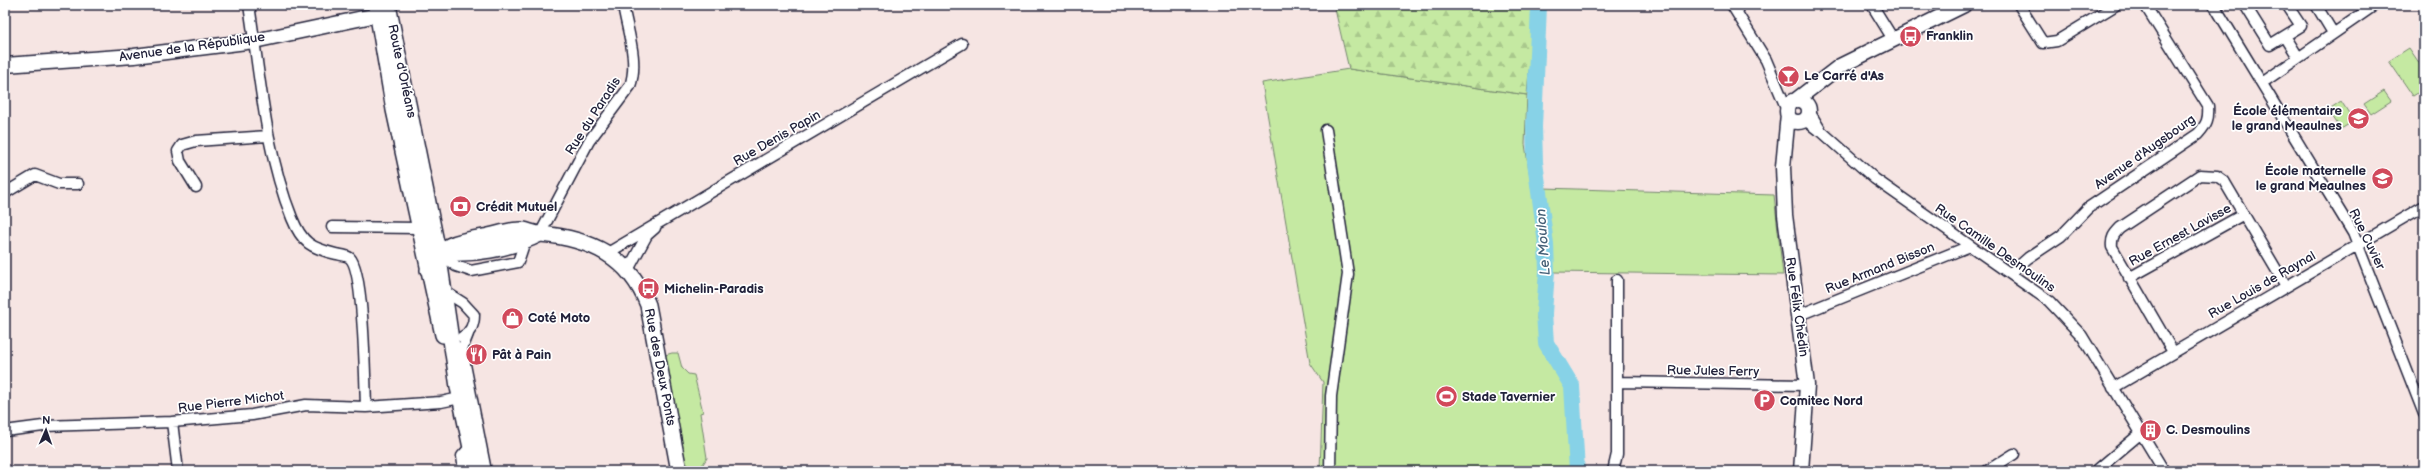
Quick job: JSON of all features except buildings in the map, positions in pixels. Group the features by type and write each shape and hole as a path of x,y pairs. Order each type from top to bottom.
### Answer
{"main road":[{"name":"Route d'Orléans","path":"382,8 394,110 404,150 444,343 459,392 476,471"},
{"name":"Route d'Orléans","path":"382,8 416,137 438,252 459,392"},
{"name":"Route d'Orléans","path":"394,110 412,152 427,232 438,252"},
{"name":"Rue des Deux Ponts","path":"438,252 462,241 522,230 574,239 602,251 628,270 644,295 652,318 679,471"},
{"name":"Rue des Deux Ponts","path":"438,252 460,255 525,241 540,234"},
{"path":"428,270 432,258 438,252"}],"street":[{"path":"249,5 268,136 278,178 298,231 313,248 348,257 355,264 360,302 366,407"},
{"name":"Rue du Paradis","path":"540,234 589,141 630,86 634,76 634,63 622,5"},
{"name":"Rue Camille Desmoulins","path":"1732,5 1766,60 1777,86 1798,111 1875,179 2049,301 2082,336 2164,471"},
{"path":"1872,5 1893,39"},
{"name":"Rue Félix Chédin","path":"1801,471 1808,386 1785,215 1783,187 1786,143 1798,111 1817,83 1840,66 1964,5"},
{"path":"2019,5 2043,43 2057,41 2116,5"},
{"name":"Avenue d'Augsbourg","path":"2011,273 2028,258 2061,236 2088,208 2198,134 2206,126 2209,117 2208,106 2145,5"},
{"name":"Rue Cuvier","path":"2214,5 2358,245 2424,414"},
{"path":"2245,5 2270,45 2301,26 2287,5"},
{"path":"2316,5 2334,33"},
{"path":"2262,83 2375,5"},
{"name":"Avenue de la République","path":"5,65 134,56 254,41 382,8"},
{"path":"2285,36 2298,57"},
{"name":"Rue Denis Papin","path":"602,251 668,217 962,44"},
{"path":"1326,130 1348,274 1331,396 1330,471"},
{"path":"196,187 180,161 178,151 182,144 196,141 268,136"},
{"path":"5,193 35,175 59,184 78,184"},
{"path":"2173,352 2129,278 2112,247 2111,240 2114,234 2200,175 2217,176 2224,181 2286,286"},
{"name":"Rue Louis de Raynal","path":"2113,388 2424,206"},
{"name":"Rue Ernest Lavisse","path":"2129,278 2244,214"},
{"path":"628,270 647,235 668,217"},
{"path":"332,227 419,228"},
{"name":"Rue Armand Bisson","path":"1799,315 1970,246"},
{"path":"1613,471 1617,454 1617,280"},
{"path":"444,291 463,302 473,313 474,322 462,349 486,471"},
{"path":"452,341 468,334"},
{"name":"Rue Jules Ferry","path":"1618,382 1808,386"},
{"name":"Rue Pierre Michot","path":"5,431 43,426 172,422 252,415 306,405 366,407 441,402 459,392"},
{"path":"172,422 178,471"},
{"path":"2096,471 2141,432"},
{"path":"464,471 462,456 471,446"},
{"path":"1987,471 2014,454"}],"green space":[{"path":"1334,5 1542,5 1529,71 1527,95 1349,69"},
{"path":"2409,48 2424,70 2424,89 2413,96 2389,61"},
{"path":"1349,69 1527,95 1525,144 1539,236 1540,270 1537,319 1555,359 1572,386 1577,471 1320,471 1323,382 1310,363 1262,83"},
{"path":"2384,91 2391,101 2371,114 2364,104"},
{"path":"2341,101 2354,121 2341,129 2328,110"},
{"path":"1543,188 1774,195 1783,275 1552,272 1551,243"},
{"path":"678,353 682,368 688,374 694,375 703,412 700,413 707,458 701,467 702,471 687,471 665,355"}],"waterway":[{"name":"Le Moulon","path":"1539,5 1534,127 1535,162 1546,244 1547,271 1544,313 1546,343 1572,386 1577,471"}],"place":[{"name":"Franklin","path":"1910,36"},
{"name":"Le Carré d'As","path":"1789,76"},
{"name":"École élémentaire le grand Meaulnes","path":"2358,118"},
{"name":"École maternelle le grand Meaulnes","path":"2382,178"},
{"name":"Crédit Mutuel","path":"461,207"},
{"name":"Michelin-Paradis","path":"649,289"},
{"name":"Coté Moto","path":"513,318"},
{"name":"Pât à Pain","path":"477,355"},
{"name":"Stade Tavernier","path":"1446,397"},
{"name":"Comitec Nord","path":"1765,401"},
{"name":"C. Desmoulins","path":"2151,430"}]}
